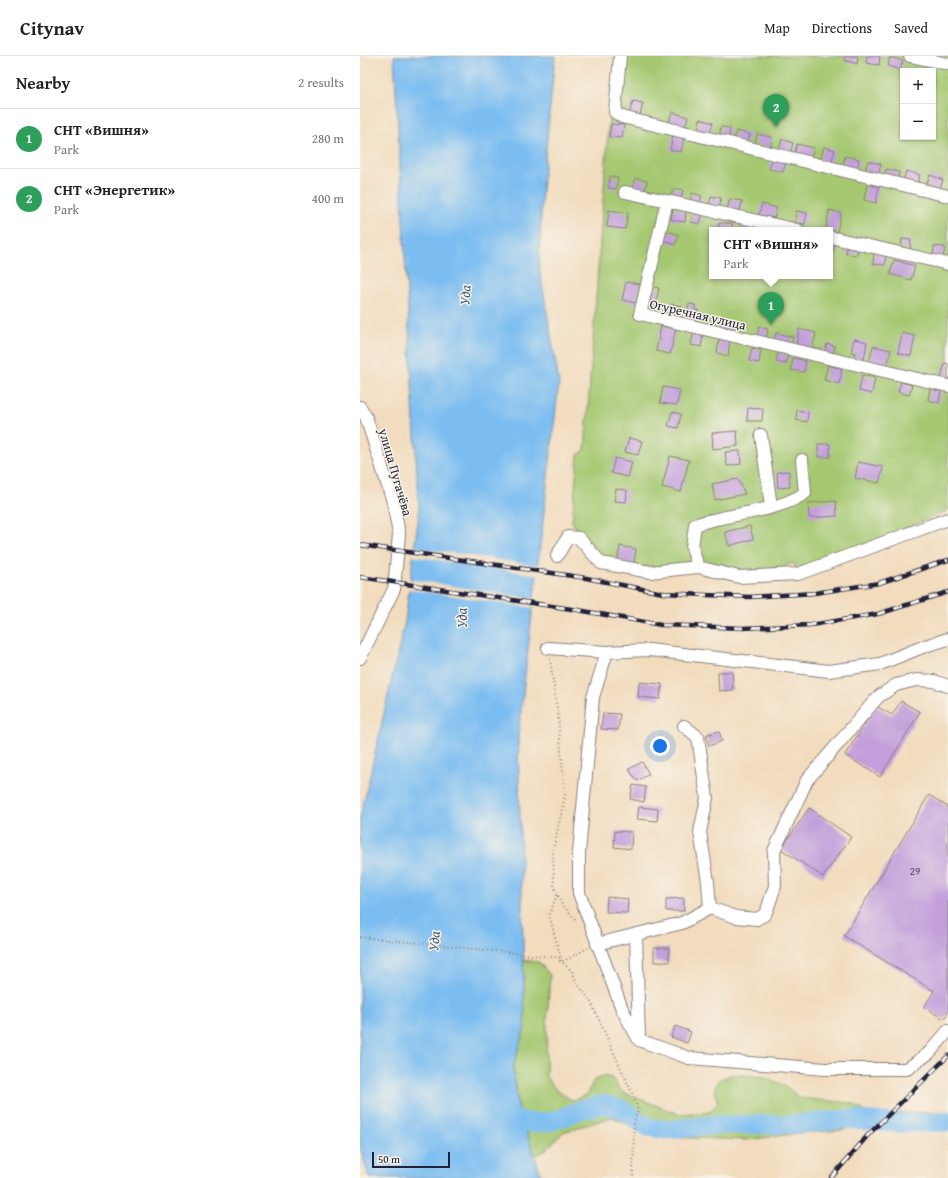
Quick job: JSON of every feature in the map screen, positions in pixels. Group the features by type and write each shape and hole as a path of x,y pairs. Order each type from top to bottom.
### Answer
{"street":[{"path":"620,56 614,112 622,117 948,196"},
{"path":"910,56 948,64"},
{"path":"625,192 784,227"},
{"name":"Огуречная улица","path":"667,201 640,314 948,386"},
{"path":"833,238 948,264"},
{"name":"улица Пугачёва","path":"360,407 366,417 393,502 399,534 394,589 360,658"},
{"path":"761,435 771,506"},
{"path":"698,568 692,547 695,525 713,519 793,501 805,493 802,460"},
{"path":"557,556 568,538 579,538 601,563 650,572 698,568 739,577 798,574 948,519"},
{"path":"548,648 607,652 649,650 829,671 880,664 925,646 948,639"},
{"path":"607,652 593,697 580,853 579,893 622,1009 639,1040 688,1058 825,1069 907,1069 929,1053 948,1031"},
{"path":"597,944 682,923 710,908 736,917 757,919 764,915 775,886 774,851 807,780 878,697 896,685 916,680 934,681 948,686"},
{"path":"684,726 698,738 708,798 700,832 708,882 710,908"},
{"path":"636,934 639,1040"}],"path":[{"path":"548,648 558,716 565,796 553,850 554,886 561,903 582,926"},
{"path":"557,894 549,915 562,962 572,971 577,983 590,1000 633,1095 638,1110 634,1123 633,1178"},
{"path":"360,937 561,958"},
{"path":"559,962 562,962 597,944"}],"green space":[{"path":"624,56 948,56 948,510 864,547 796,570 794,563 760,573 606,565 581,536 572,522 578,455 585,450 609,117 621,103"},
{"path":"523,960 539,962 550,975 546,1077 557,1091 572,1100 588,1094 593,1081 602,1076 612,1078 622,1092 678,1114 710,1112 718,1103 714,1091 718,1080 733,1074 765,1077 785,1086 800,1098 852,1103 863,1110 859,1121 844,1130 800,1133 747,1140 665,1137 643,1132 612,1117 563,1132 546,1150 535,1156 518,1106 513,1067 525,1027"},
{"path":"948,1112 948,1130 881,1130 899,1113"}],"water":[{"name":"Уда","path":"394,56 555,56 542,189 539,266 559,382 518,736 525,1027 513,1067 518,1106 542,1178 369,1178 360,1147 360,819 405,621 419,512"}],"pier":[{"path":"413,547 540,566 539,575 411,556"},
{"path":"408,579 536,599 534,608 407,589"}],"building":[{"path":"845,56 858,56 857,64 844,60"},
{"path":"867,56 880,56 879,65 866,63"},
{"path":"890,57 903,61 900,70 888,66"},
{"path":"633,101 643,103 640,116 629,114"},
{"path":"672,112 688,117 685,127 669,122"},
{"path":"700,119 713,123 709,136 697,132"},
{"path":"611,124 624,125 622,138 609,137"},
{"path":"721,127 730,128 729,139 719,138"},
{"path":"736,131 750,134 748,143 734,140"},
{"path":"673,134 684,137 681,152 670,150"},
{"path":"757,134 772,137 770,148 755,144"},
{"path":"782,139 793,143 790,154 779,150"},
{"path":"797,144 814,148 811,158 794,155"},
{"path":"824,147 835,150 831,163 820,160"},
{"path":"845,156 859,159 857,169 843,166"},
{"path":"772,159 786,162 783,172 769,169"},
{"path":"868,161 881,164 878,175 865,171"},
{"path":"886,169 899,172 897,180 884,177"},
{"path":"906,171 920,175 917,185 903,182"},
{"path":"930,175 943,180 939,191 926,186"},
{"path":"610,176 618,178 616,189 608,188"},
{"path":"635,178 647,181 645,191 633,189"},
{"path":"867,184 879,187 876,203 864,200"},
{"path":"673,188 683,190 681,200 671,198"},
{"path":"692,193 702,196 699,204 690,201"},
{"path":"711,196 721,198 719,209 709,207"},
{"path":"730,199 742,201 740,211 727,209"},
{"path":"762,204 777,208 774,218 759,215"},
{"path":"673,209 686,211 685,222 671,220"},
{"path":"609,210 628,213 625,229 607,227"},
{"path":"829,210 841,213 837,232 833,231 833,227 826,227"},
{"path":"796,211 807,213 805,224 795,223"},
{"path":"693,213 702,215 700,224 691,222"},
{"path":"719,223 732,223 732,227 718,227"},
{"path":"741,223 751,225 751,227 740,227"},
{"path":"667,231 679,235 675,245 663,240"},
{"path":"902,239 911,240 910,249 901,248"},
{"path":"847,246 858,246 857,255 846,254"},
{"path":"934,246 945,247 943,258 933,257"},
{"path":"874,253 886,254 885,265 873,264"},
{"path":"894,260 915,266 911,280 890,274"},
{"path":"626,282 640,284 636,303 622,300"},
{"path":"648,286 659,288 656,302 646,300"},
{"path":"671,304 682,306 679,319 669,317"},
{"path":"689,304 695,305 695,310 698,310 696,321 686,319"},
{"path":"721,322 735,325 733,333 719,331"},
{"path":"661,326 676,329 670,354 656,351"},
{"path":"759,327 768,329 766,339 757,337"},
{"path":"799,329 816,333 812,349 796,346"},
{"path":"776,333 793,337 791,346 774,343"},
{"path":"902,333 915,336 911,356 898,353"},
{"path":"693,334 703,336 701,347 691,345"},
{"path":"719,339 730,341 728,356 717,353"},
{"path":"854,339 867,342 864,360 854,358 855,353 851,352"},
{"path":"827,344 835,346 833,356 824,354"},
{"path":"873,346 891,350 887,366 869,363"},
{"path":"752,348 761,350 759,363 749,361"},
{"path":"778,353 788,355 786,364 776,362"},
{"path":"793,358 806,361 804,372 791,370"},
{"path":"945,363 948,364 948,383 940,381"},
{"path":"828,365 842,369 839,384 824,380"},
{"path":"862,375 875,378 872,394 859,391"},
{"path":"901,382 912,385 909,395 898,392"},
{"path":"663,387 680,390 677,405 660,403"},
{"path":"930,389 941,391 939,403 928,400"},
{"path":"748,408 763,409 762,421 747,421"},
{"path":"797,410 808,412 807,422 796,420"},
{"path":"672,412 681,414 678,428 668,426"},
{"path":"737,431 738,446 713,449 712,433"},
{"path":"629,438 642,441 638,455 625,452"},
{"path":"818,444 830,444 830,457 818,457"},
{"path":"740,451 741,464 727,466 725,452"},
{"path":"670,456 689,460 681,492 662,487"},
{"path":"615,458 632,462 628,477 611,473"},
{"path":"858,462 883,467 879,483 855,478"},
{"path":"789,471 790,487 778,488 777,472"},
{"path":"738,479 745,494 715,500 712,484"},
{"path":"616,489 627,490 626,502 614,501"},
{"path":"836,501 837,516 809,518 808,503"},
{"path":"750,526 753,539 729,546 725,532"},
{"path":"620,546 636,549 633,567 617,564"},
{"path":"718,672 732,672 733,690 719,691"},
{"path":"639,682 662,684 660,699 638,697"},
{"path":"901,701 920,712 880,777 845,755 876,706 892,715"},
{"path":"603,713 620,714 618,730 601,729"},
{"path":"719,731 722,741 709,746 706,735"},
{"path":"642,762 649,774 637,781 629,769"},
{"path":"633,785 646,787 644,802 630,799"},
{"path":"929,795 948,807 948,1013 944,1019 924,1007 934,991 844,936"},
{"path":"639,807 658,809 657,821 637,819"},
{"path":"809,808 851,837 823,877 781,849"},
{"path":"615,831 632,832 631,849 614,847"},
{"path":"607,897 628,899 627,913 606,912"},
{"path":"684,898 684,911 666,911 666,899"},
{"path":"654,948 669,948 669,962 654,962"},
{"path":"675,1026 691,1032 687,1043 671,1037"}],"waterway":[{"path":"498,1118 538,1123 553,1121 583,1109 604,1104 621,1109 648,1127 665,1130 714,1125 798,1124 847,1119 898,1123 948,1122"}],"railway":[{"path":"360,545 586,578 663,593 750,597 815,593 879,583 948,560"},
{"path":"360,577 578,610 661,625 743,628 811,625 878,614 948,592"},
{"path":"831,1178 869,1134 948,1056"}],"place":[{"name":"СНТ «Энергетик»","path":"776,127"},
{"name":"СНТ «Вишня»","path":"771,325"}]}
